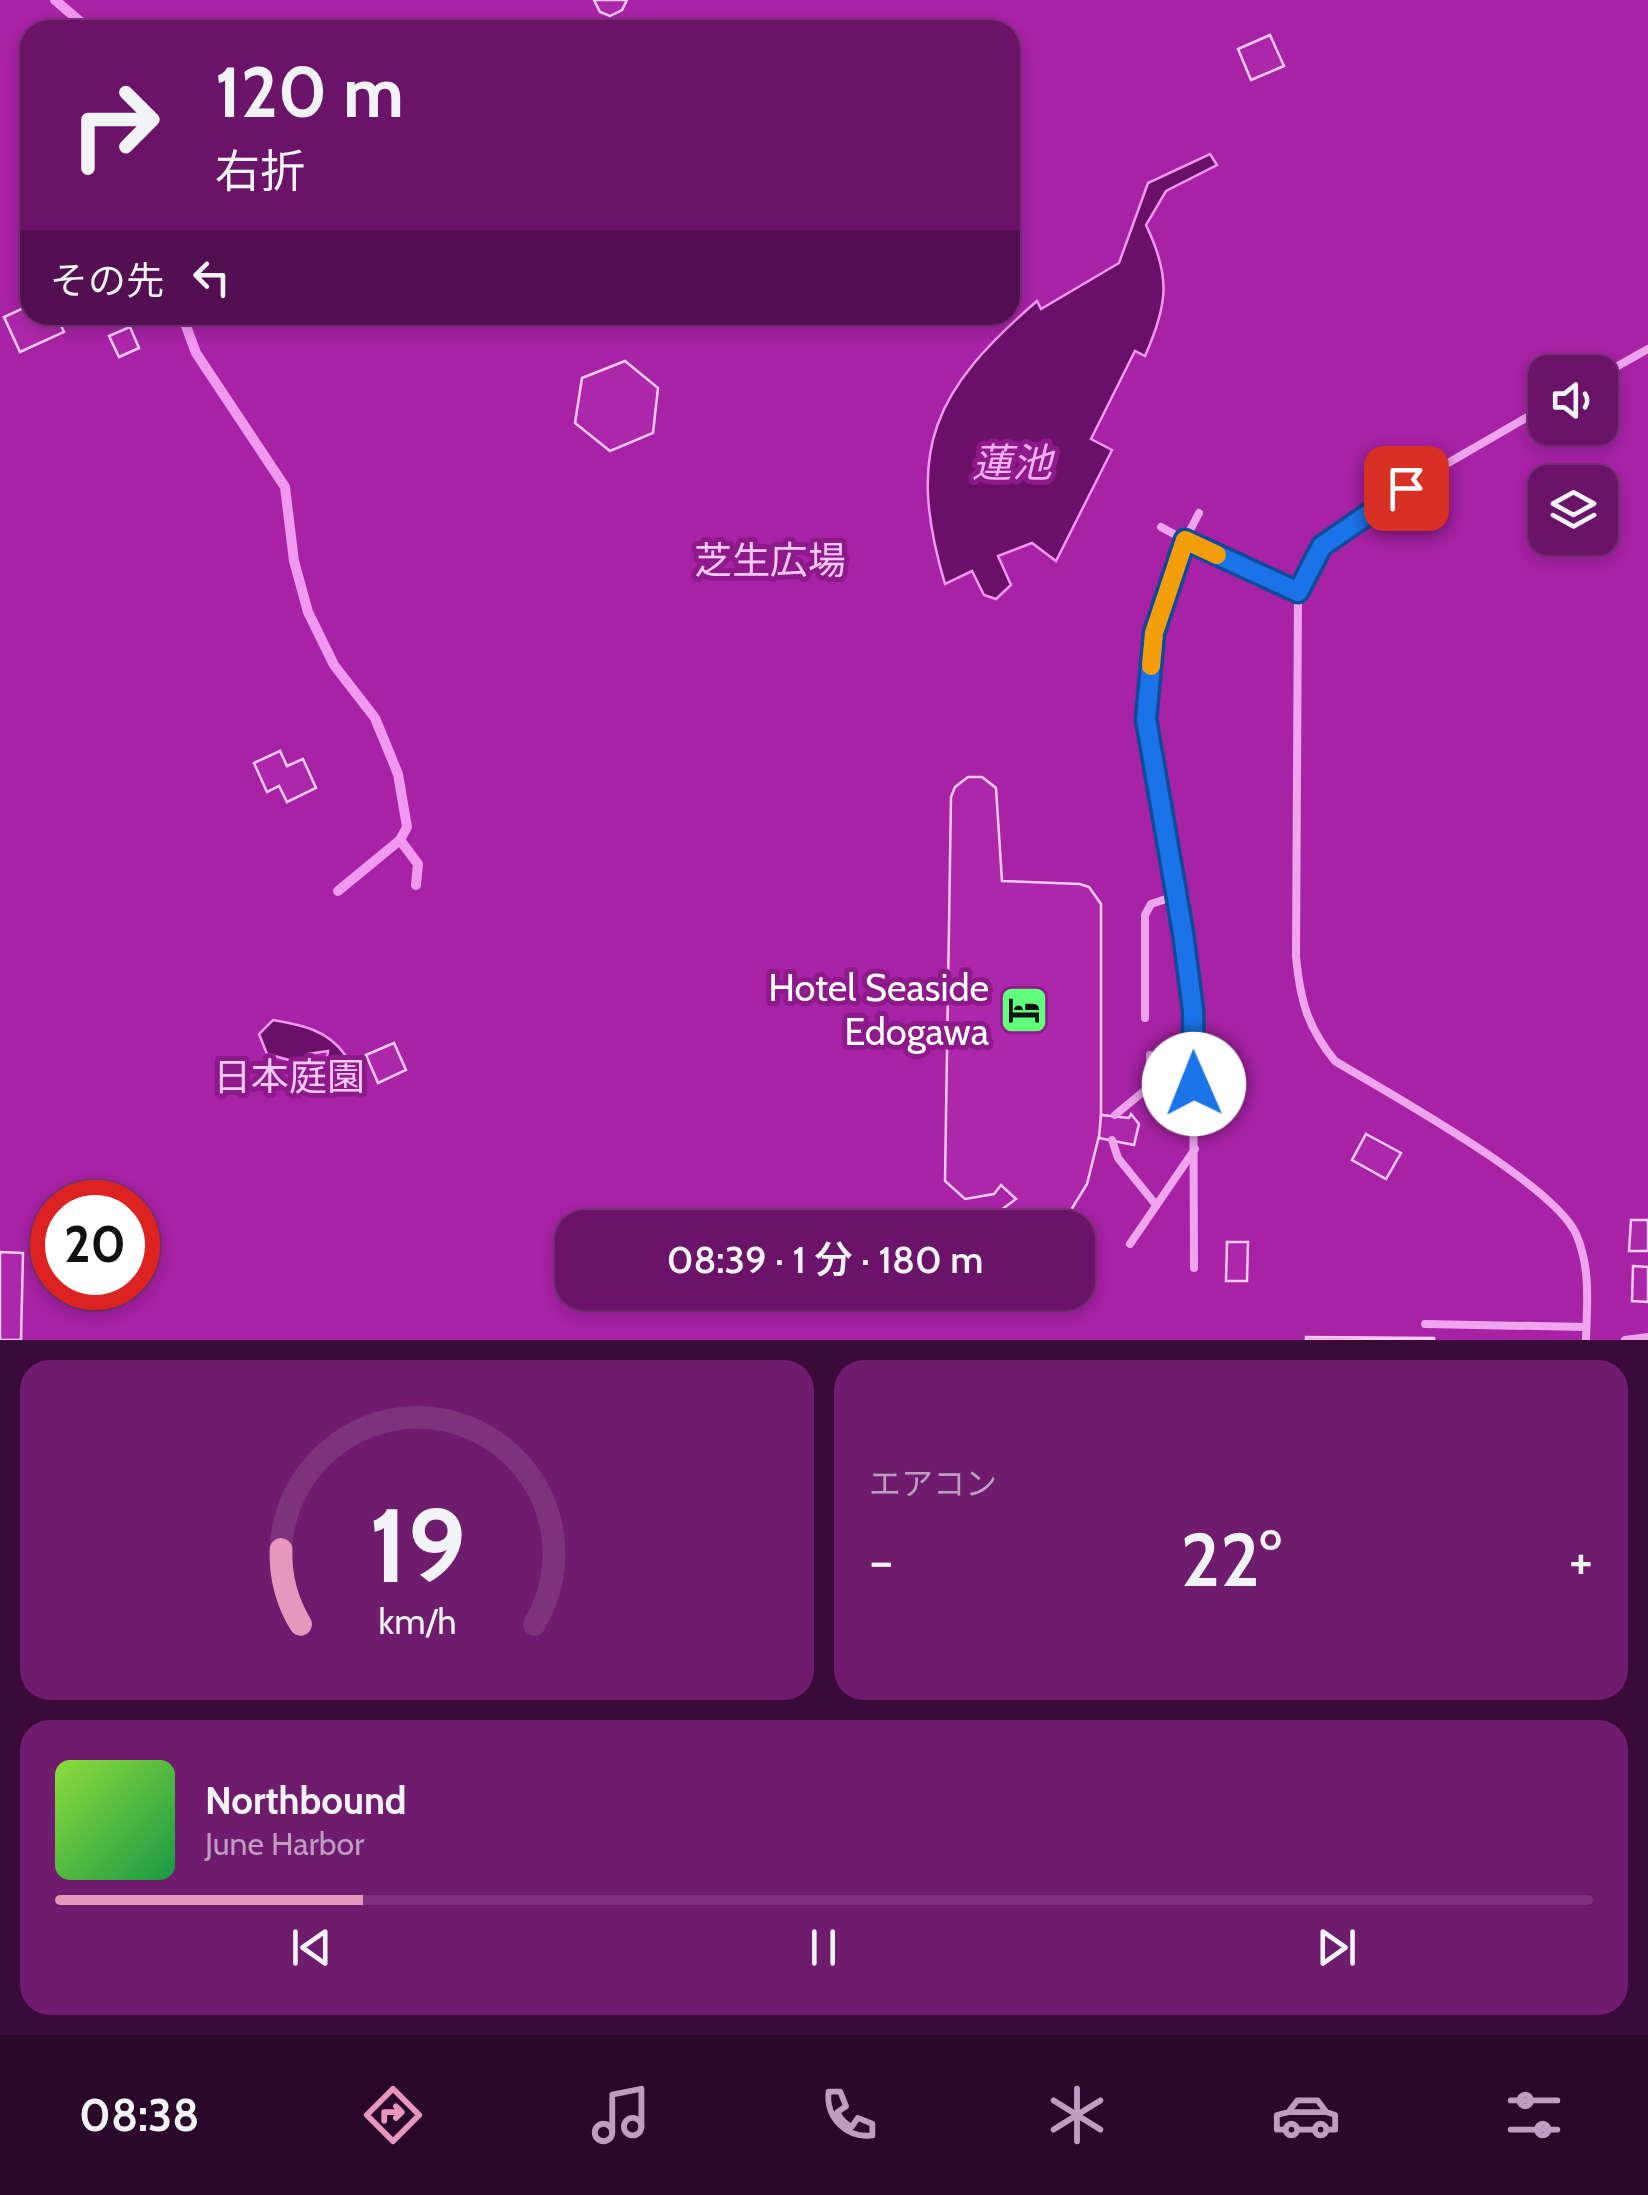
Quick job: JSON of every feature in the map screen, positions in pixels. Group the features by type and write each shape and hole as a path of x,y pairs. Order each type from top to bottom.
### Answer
{"lane":[{"path":"1618,366 1648,349"},
{"path":"1528,417 1379,502 1322,546 1298,592 1296,956 1300,1004 1313,1034 1335,1061 1529,1182 1576,1232 1588,1279 1586,1340"},
{"path":"1194,1268 1194,1050 1178,895 1156,798 1146,719 1154,633 1185,540 1199,513"},
{"path":"1161,527 1298,592"},
{"path":"1145,1018 1144,915 1151,904 1178,895"},
{"path":"1115,1115 1194,1050"},
{"path":"1150,1055 1150,1085"},
{"path":"1112,1140 1118,1158 1156,1205"},
{"path":"1130,1244 1195,1149"},
{"path":"1425,1324 1586,1328"},
{"path":"1624,1340 1648,1337"}],"green space":[{"path":"0,0 1648,0 1648,1340 0,1340"}],"water":[{"name":"蓮池","path":"1210,154 1217,165 1166,191 1146,225 1163,276 1158,321 1145,356 1135,351 1091,439 1112,450 1056,561 1032,543 998,556 1011,585 996,599 984,595 972,571 945,584 933,537 929,459 937,425 952,394 1002,333 1011,325 1020,325 1020,317 1037,301 1041,309 1119,263 1148,183"},
{"path":"273,1020 322,1034 345,1055 334,1071 325,1074 328,1051 308,1054 300,1063 267,1054 259,1034"}],"building":[{"path":"594,0 627,0 622,10 610,16 600,12"},
{"path":"1270,35 1284,66 1251,80 1238,49"},
{"path":"20,310 20,325 61,325 64,332 20,352 4,317"},
{"path":"130,327 139,348 119,357 109,336"},
{"path":"625,361 658,388 653,433 610,451 575,423 582,378"},
{"path":"280,751 287,766 303,759 316,788 287,802 279,786 267,792 254,763"},
{"name":"Hotel Seaside Edogawa","path":"968,777 982,777 996,788 1002,881 1080,884 1089,887 1101,904 1101,1128 1087,1184 1071,1210 1001,1210 1016,1199 1001,1185 994,1194 965,1199 945,1181 951,797 955,787"},
{"path":"394,1043 406,1070 378,1083 366,1055"},
{"path":"1131,1114 1139,1124 1134,1145 1099,1138 1101,1115 1129,1118"},
{"path":"1366,1134 1401,1153 1386,1179 1352,1160"},
{"path":"1631,1220 1648,1220 1648,1251 1629,1251"},
{"path":"1227,1242 1248,1242 1247,1281 1226,1281"},
{"path":"0,1252 23,1253 21,1340 0,1340"},
{"path":"1633,1266 1648,1267 1648,1302 1632,1301"},
{"path":"1434,1338 1434,1340 1306,1340"}],"waterway":[{"path":"55,0 78,20"},
{"path":"186,325 196,353 285,487 294,561 308,612 334,665 375,718 398,774 407,827 400,840 338,891"},
{"path":"400,840 418,864 416,885"}],"slow traffic":[{"path":"1151,666 1154,633 1185,540 1217,555"}],"place":[{"name":"Hotel Seaside Edogawa","path":"1024,1010"}],"route":[{"path":"1194,1084 1193,1010 1175,871 1156,798 1146,719 1154,633 1185,540 1298,592 1322,546 1379,502 1406,488"}],"park label":[{"name":"芝生広場","path":"770,561"},
{"name":"日本庭園","path":"289,1077"}]}
